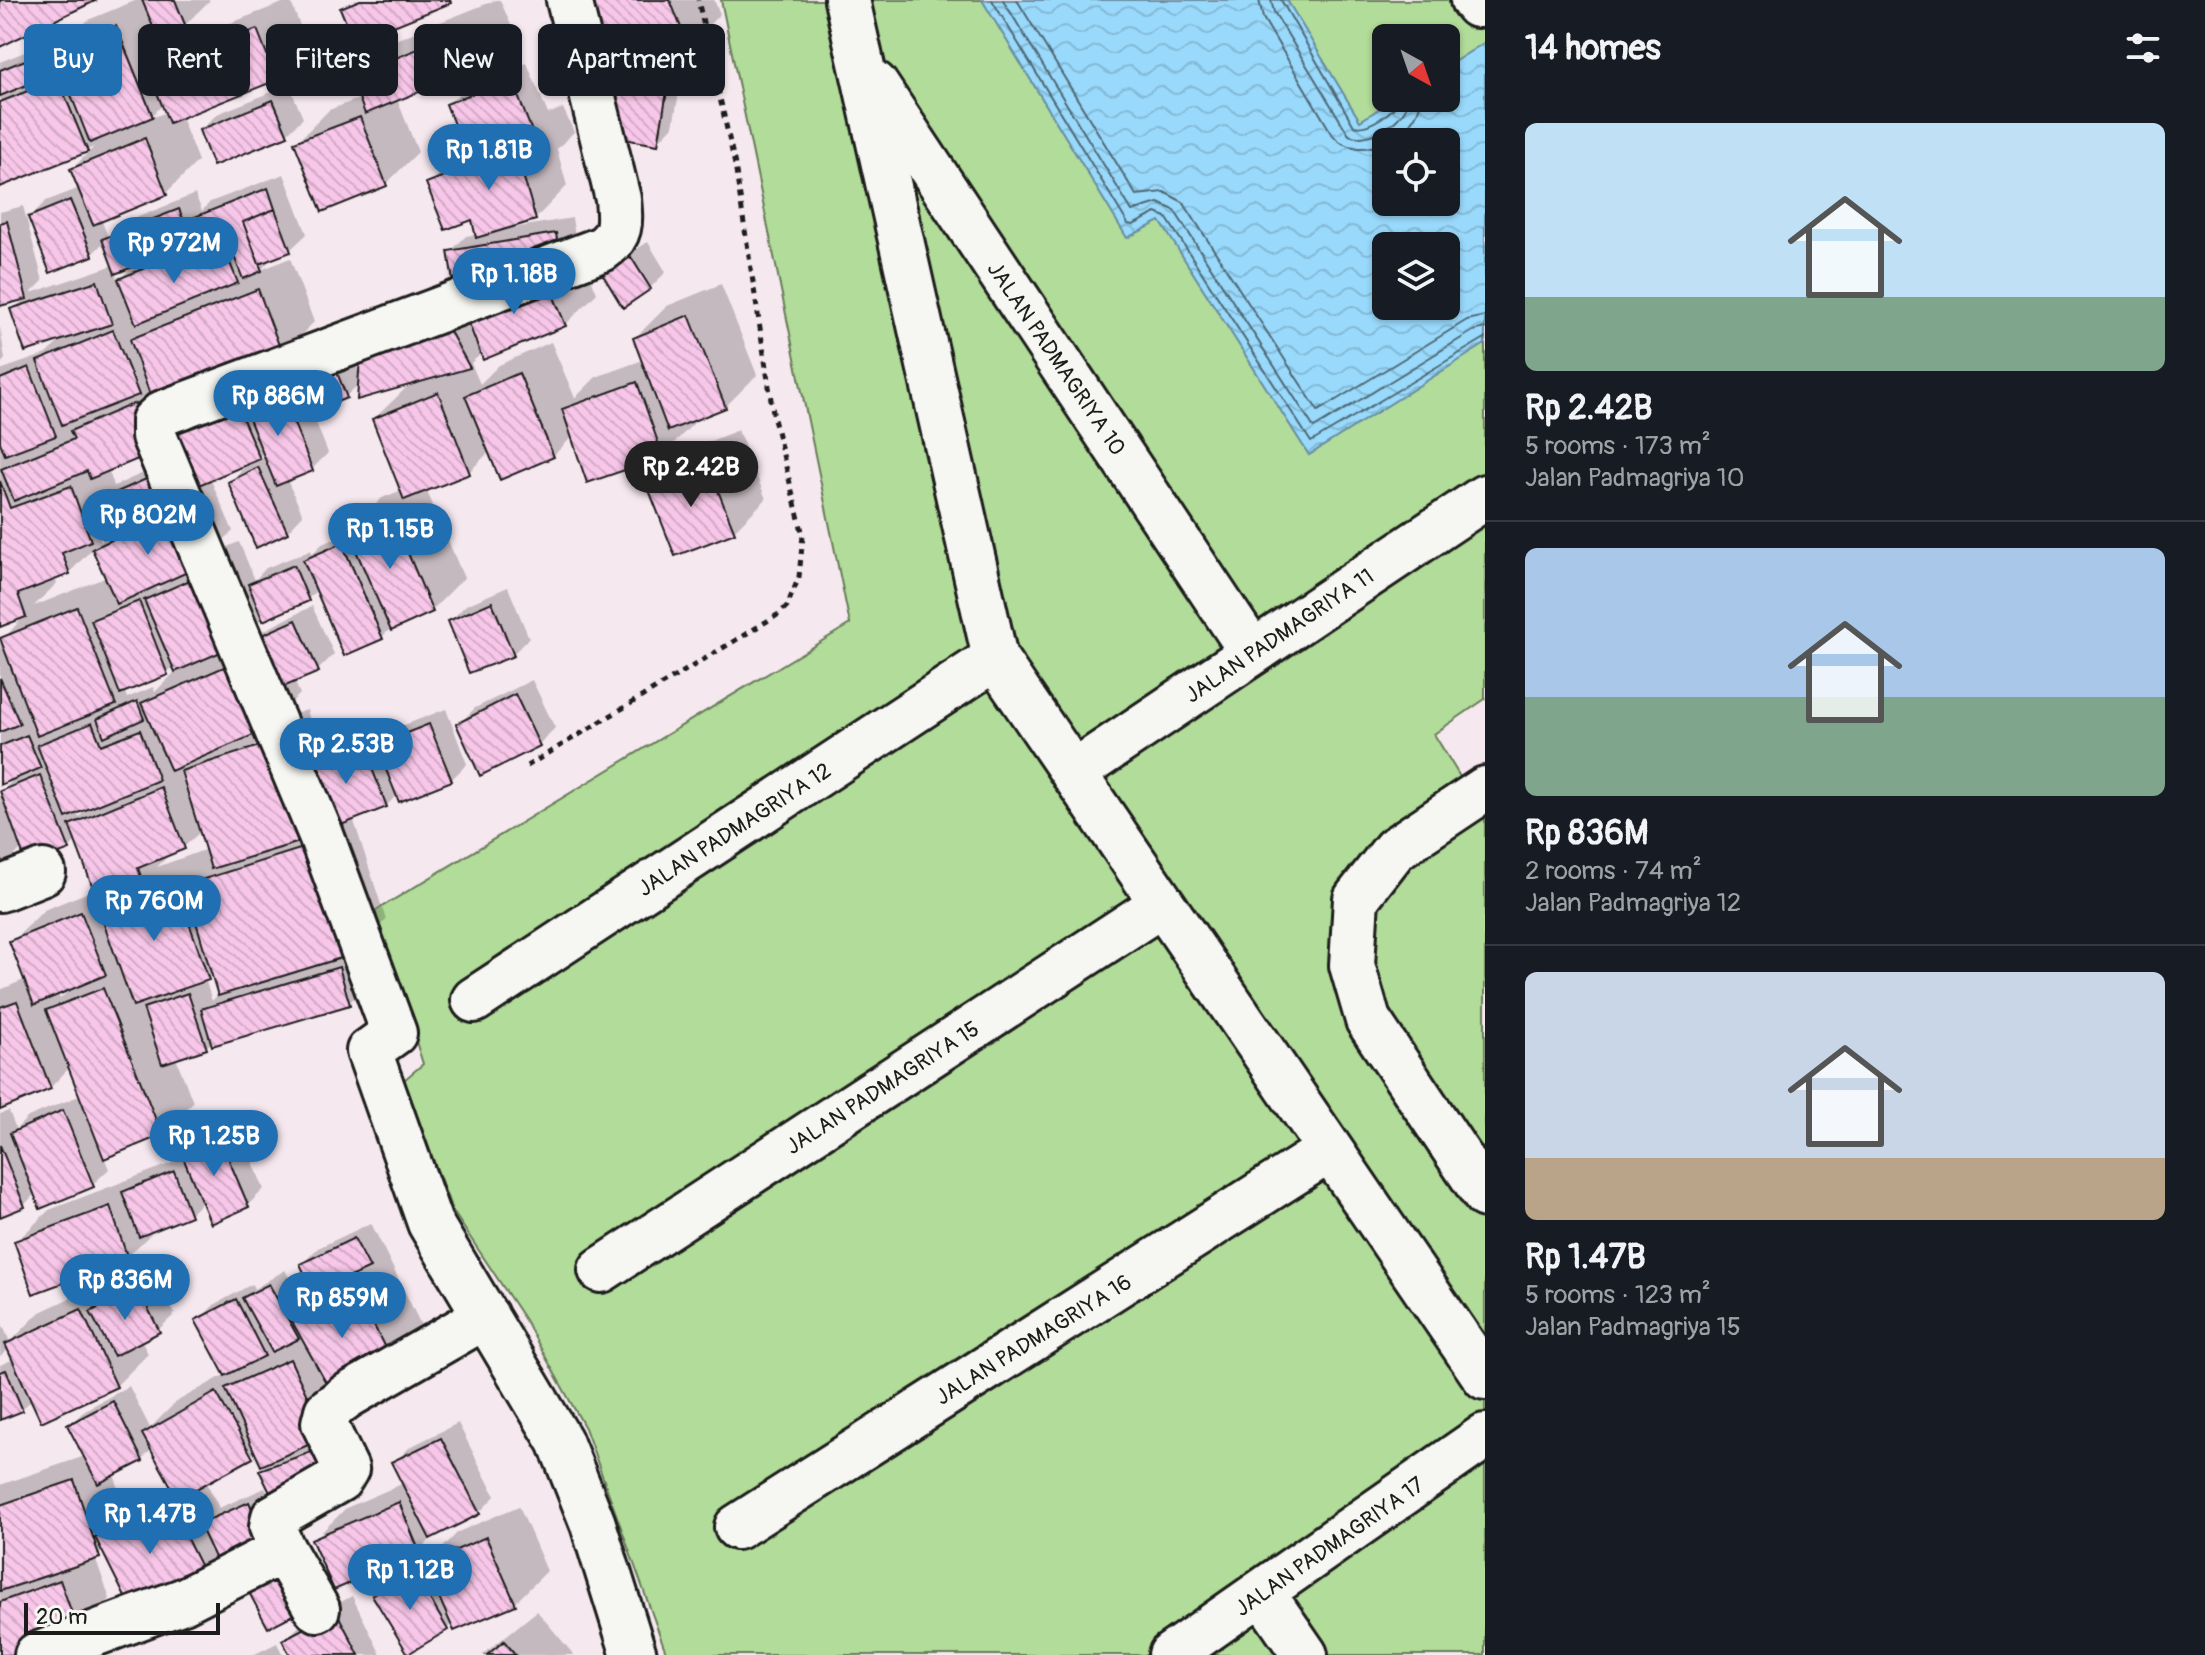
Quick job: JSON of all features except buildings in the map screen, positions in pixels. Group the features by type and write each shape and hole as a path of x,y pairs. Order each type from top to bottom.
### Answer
{"street":[{"path":"569,0 618,199 621,227 614,241 602,249 163,413 154,421 154,436 321,835 394,1033 369,1051 430,1223 560,1441 593,1524 634,1655"},
{"name":"JALAN PADMAGRIYA 10","path":"847,0 995,658"},
{"name":"JALAN PADMAGRIYA 10","path":"862,63 1252,652"},
{"name":"JALAN PADMAGRIYA 11","path":"1073,773 1485,497"},
{"path":"995,658 1328,1151 1485,1377"},
{"name":"JALAN PADMAGRIYA 12","path":"474,1000 995,658"},
{"path":"1485,789 1395,849 1356,899 1352,965 1368,1020 1485,1195"},
{"path":"0,889 43,872"},
{"name":"JALAN PADMAGRIYA 15","path":"601,1270 1162,904"},
{"name":"JALAN PADMAGRIYA 16","path":"737,1527 1328,1151"},
{"path":"317,1609 272,1527 274,1517 340,1479 346,1469 324,1423 327,1411 347,1396 486,1316"},
{"name":"JALAN PADMAGRIYA 17","path":"1171,1655 1263,1594 1485,1436"},
{"path":"37,1655 183,1601 283,1550"},
{"path":"1263,1594 1305,1655"}],"path":[{"path":"527,766 779,614 787,606 799,577 803,555 798,508 774,419 735,165 698,0"}],"green space":[{"path":"721,0 1485,0 1485,699 1434,734 1485,818 1485,1655 667,1655 585,1428 525,1320 452,1210 404,1080 423,1064 375,911 850,624"}],"water":[{"path":"982,0 1287,0 1360,121 1374,112 1460,112 1460,58 1485,42 1485,344 1309,455 1160,221 1127,238"}]}
